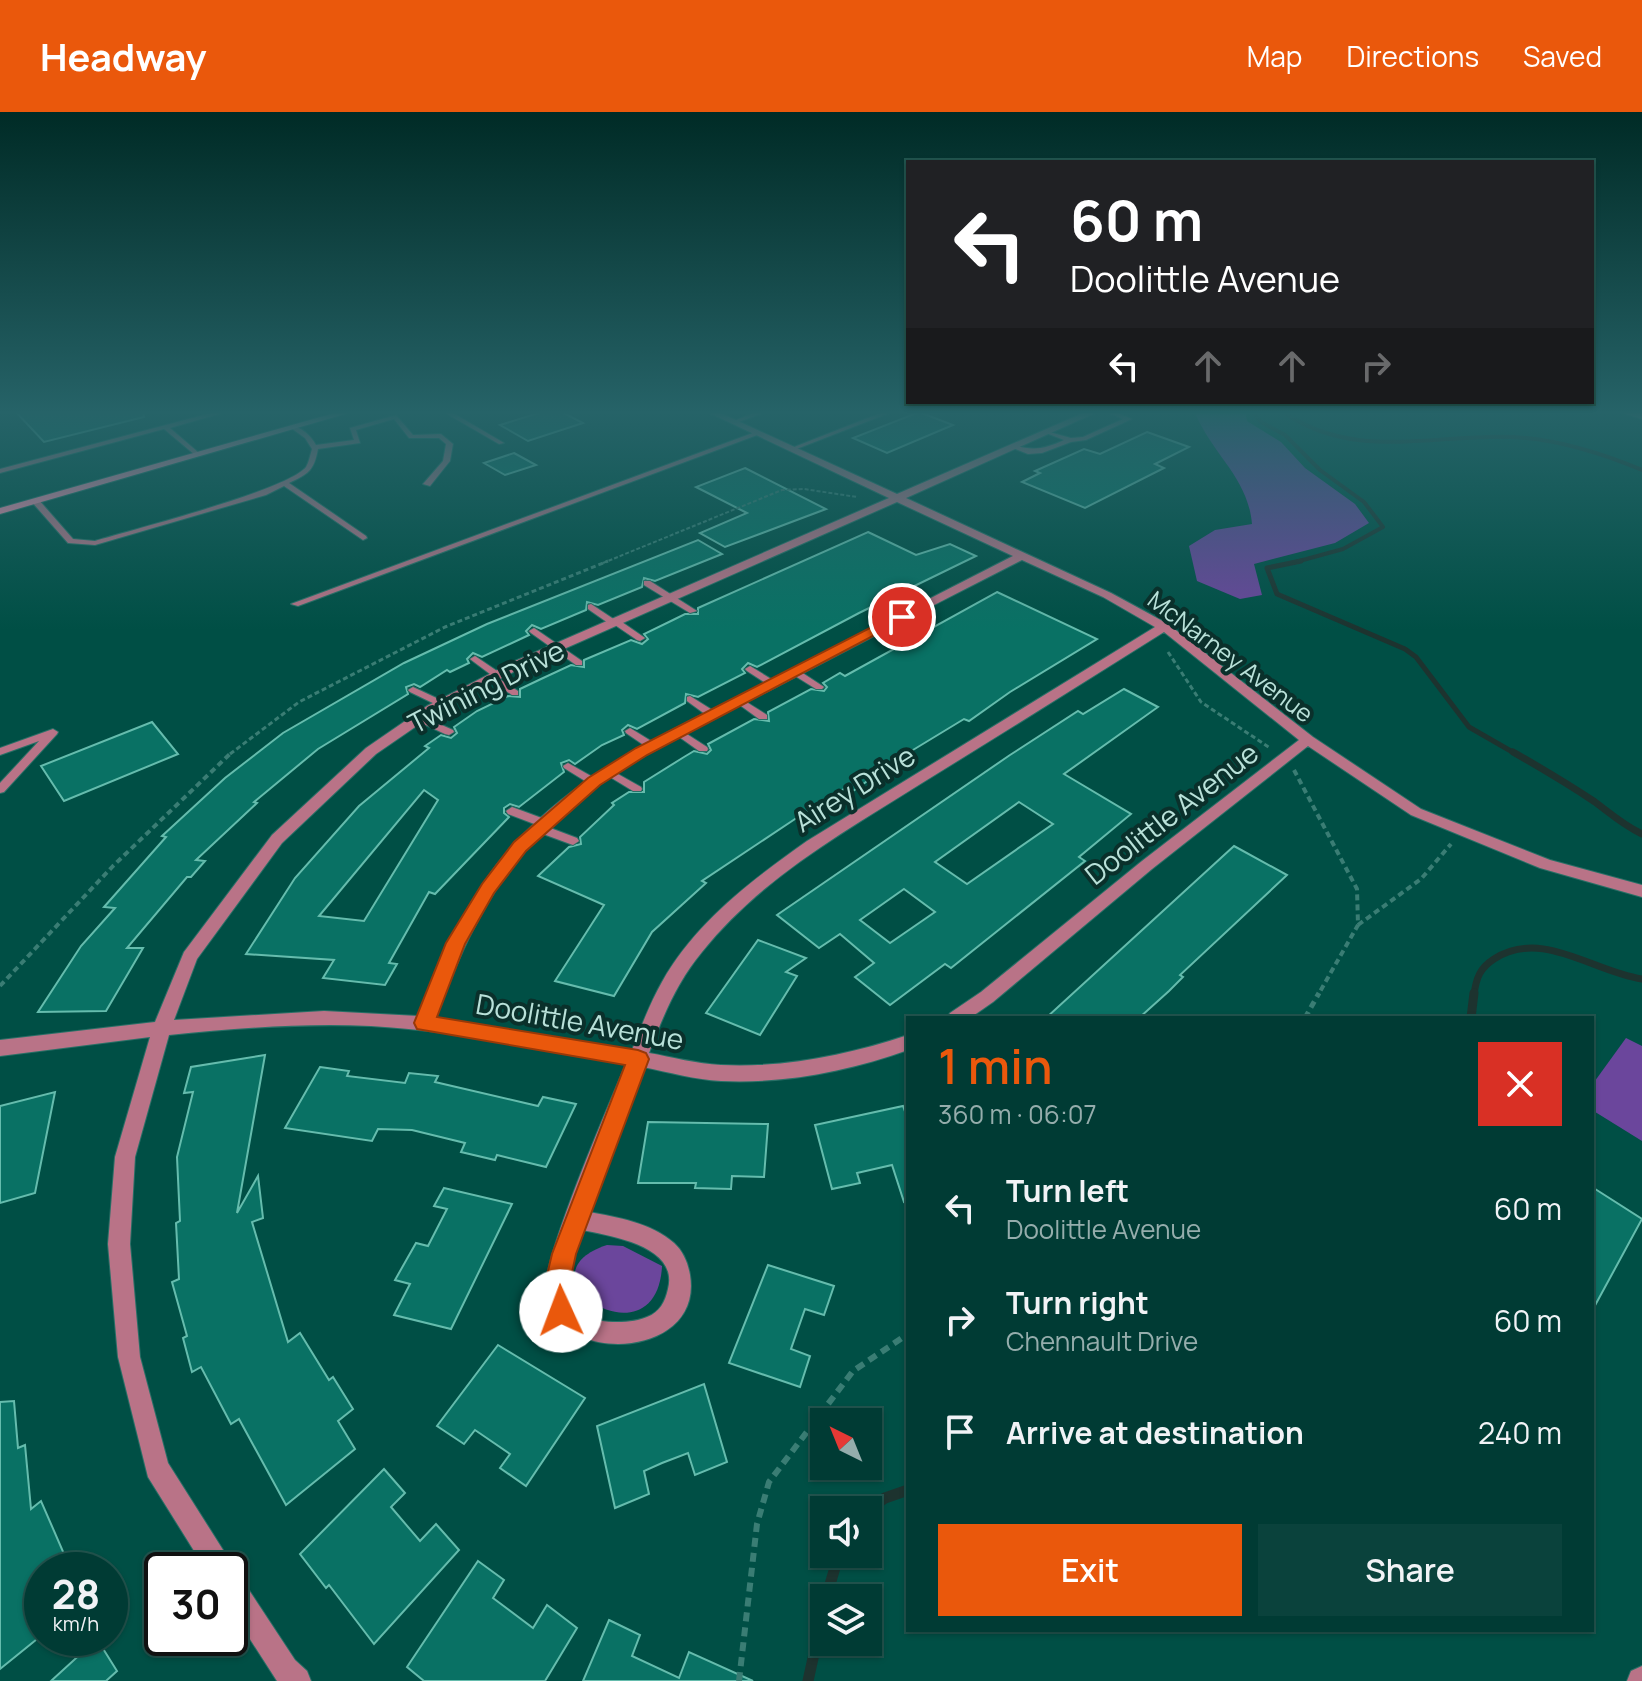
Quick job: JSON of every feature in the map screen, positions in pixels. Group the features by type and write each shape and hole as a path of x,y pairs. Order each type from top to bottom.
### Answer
{"main road":[{"path":"0,511 96,483"}],"street":[{"name":"McNarney Avenue","path":"865,483 1107,595 1308,740 1416,812 1545,864 1642,891"},
{"name":"Twining Drive","path":"210,1552 157,1468 129,1357 119,1244 125,1157 161,1030 190,957 277,839 371,751 419,718 494,676 933,483"},
{"path":"424,1023 456,943 488,888 520,846 541,825 594,782 652,746 1021,556"},
{"name":"Airey Drive","path":"577,1219 638,1059 673,979 707,933 750,890 812,845 1157,631"},
{"name":"Doolittle Avenue","path":"959,1016 987,997 1147,865 1308,740"},
{"name":"Doolittle Avenue","path":"0,1048 274,1020 367,1019 424,1023 719,1073 769,1073 848,1061 906,1043"},
{"path":"577,1219 633,1231 670,1253 680,1266 681,1287 670,1317 631,1335 603,1333 574,1323 561,1311 554,1296 564,1254 577,1219"},
{"path":"248,1612 285,1670 297,1681"}],"lane":[{"path":"35,501 71,541 83,544 248,498 283,483"},
{"path":"284,483 363,538"},
{"path":"295,604 622,483"},
{"path":"647,583 693,611"},
{"path":"591,607 640,638"},
{"path":"534,631 579,663"},
{"path":"475,659 515,693"},
{"path":"750,669 773,684"},
{"path":"795,672 819,687"},
{"path":"413,690 442,704"},
{"path":"690,699 713,715"},
{"path":"740,701 763,717"},
{"path":"419,718 449,732"},
{"path":"630,731 652,746"},
{"path":"0,752 53,732 0,790"},
{"path":"679,732 703,749"},
{"path":"568,766 594,782"},
{"path":"609,772 637,789"},
{"path":"512,811 573,841"}],"path":[{"path":"1157,631 1201,702 1285,758 1296,772 1357,889 1358,925"},
{"path":"1306,1016 1358,925 1388,900 1425,877 1441,862 1452,840"},
{"path":"739,1681 757,1524 769,1482 853,1371 906,1335"}],"shaded area":[{"path":"1239,483 1326,483 1355,504 1369,523 1335,543 1254,564 1262,595 1240,599 1197,581 1189,546 1215,530 1252,524"},
{"path":"1626,1038 1642,1046 1642,1141 1594,1111 1594,1082"},
{"path":"607,1245 623,1246 662,1266 654,1296 638,1310 617,1312 597,1305 581,1292 575,1276 582,1259"}],"building":[{"path":"706,483 775,483 826,509 725,547 700,533 747,513 696,487"},
{"path":"1025,483 1134,483 1085,508"},
{"path":"868,532 916,555 950,544 976,556 757,667 748,663 742,669 745,673 698,697 686,694 685,703 637,729 628,725 622,730 624,735 602,745 575,764 569,760 561,763 564,772 519,807 510,804 504,808 504,813 509,817 435,894 429,892 389,963 397,964 385,985 323,978 334,960 246,954 295,878 359,806 429,748 425,746 441,735 451,738 457,733 454,727 477,711 508,696 520,697 520,689 571,665 584,667 584,660 631,640 642,644 648,639 644,634 685,614 698,614 698,608","holes":["424,790 438,800 364,921 319,916"]},
{"path":"698,540 722,554 655,581 644,578 642,587 598,605 587,602 586,610 541,629 532,625 526,631 529,635 482,657 473,653 467,659 469,663 450,672 447,670 420,687 414,684 406,687 408,694 318,749 254,802 257,803 196,860 205,861 191,877 187,877 127,948 143,948 106,1011 38,1012 81,946 115,908 104,907 166,837 162,836 225,778 283,733 404,663 487,624"},
{"path":"997,592 1097,639 969,721 964,719 908,753 850,793 844,789 798,817 702,881 706,883 652,932 614,996 555,981 604,905 538,876 569,847 581,844 580,837 614,805 612,803 629,792 644,792 644,782 694,751 707,754 711,750 708,744 754,719 769,721 768,712 811,689 824,691 827,687 823,683 840,673 845,676"},
{"path":"1124,689 1158,707 1064,774 1131,814 1079,857 1085,861 951,968 945,964 890,1005 855,977 874,963 840,934 819,948 777,915 1010,755 1078,711 1083,714","holes":["1019,802 1053,824 967,884 935,862","904,889 935,912 890,943 860,920"]},
{"path":"152,722 178,754 64,801 41,766"},
{"path":"1234,846 1287,875 1180,975 1183,977 1141,1016 1048,1016"},
{"path":"758,940 806,958 786,972 797,976 760,1035 706,1013"},
{"path":"265,1055 237,1213 258,1176 263,1218 252,1222 288,1342 300,1333 329,1380 333,1377 353,1409 338,1421 355,1449 286,1505 239,1419 231,1424 201,1367 192,1372 183,1338 187,1336 172,1282 179,1279 177,1157 193,1092 184,1093 191,1067"},
{"path":"320,1067 349,1071 347,1076 405,1083 409,1073 438,1076 435,1082 538,1106 543,1097 576,1104 546,1167 497,1155 495,1160 461,1152 465,1143 412,1130 378,1129 372,1141 285,1128"},
{"path":"55,1092 35,1193 0,1203 0,1106"},
{"path":"903,1106 906,1114 906,1202 892,1165 857,1173 860,1183 832,1189 815,1125"},
{"path":"648,1122 768,1124 764,1177 732,1176 731,1189 695,1188 696,1183 638,1183"},
{"path":"444,1188 512,1204 451,1329 394,1315 410,1284 395,1280 416,1243 428,1246 447,1209 434,1206"},
{"path":"1594,1188 1642,1219 1594,1307"},
{"path":"768,1265 834,1286 824,1315 805,1309 791,1349 810,1356 800,1387 729,1363"},
{"path":"498,1345 585,1398 526,1486 500,1468 510,1454 475,1430 464,1444 437,1426"},
{"path":"704,1384 727,1462 695,1475 688,1453 662,1463 644,1471 649,1494 615,1508 597,1426"},
{"path":"14,1401 18,1448 25,1445 31,1509 41,1501 63,1552 24,1552 24,1650 0,1669 0,1402"},
{"path":"384,1469 405,1493 391,1507 420,1541 436,1524 459,1550 374,1644 329,1585 326,1588 300,1554"},
{"path":"478,1561 504,1580 493,1598 533,1628 547,1605 577,1628 545,1681 424,1681 407,1667"},
{"path":"609,1620 640,1635 632,1656 679,1678 689,1652 753,1681 583,1681"},
{"path":"78,1656 108,1656 117,1671 106,1681 51,1681"}],"waterway":[{"path":"1294,562 1343,549 1383,527 1364,502 1338,483"},
{"path":"1294,562 1301,561"},
{"path":"1294,562 1267,568 1277,594 1405,649 1416,657 1469,727 1516,754"},
{"path":"1513,752 1642,834"},
{"path":"1474,995 1480,974 1489,962 1512,951 1530,948 1568,955 1642,979"},
{"path":"1471,1016 1474,993"},
{"path":"882,1500 906,1491"},
{"path":"830,1584 835,1568"},
{"path":"808,1681 813,1656"}],"route":[{"path":"561,1311 554,1296 564,1254 638,1059 424,1023 456,943 488,888 520,846 594,782 642,752 902,617"}]}
